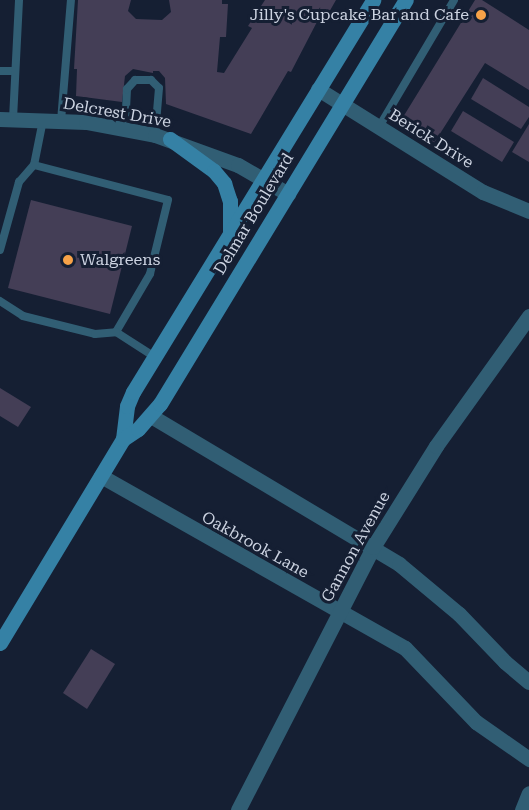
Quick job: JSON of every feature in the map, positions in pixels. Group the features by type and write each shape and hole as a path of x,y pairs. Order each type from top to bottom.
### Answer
{"main road":[{"name":"Delmar Boulevard","path":"123,439 127,406 230,231 373,0"},
{"name":"Delmar Boulevard","path":"0,643 123,439 151,416 406,0"},
{"path":"163,137 208,166 224,183 230,201 230,231"}],"street":[{"name":"Berick Drive","path":"318,89 483,192 529,210"},
{"name":"Delcrest Drive","path":"7,119 61,121 124,129 163,137 218,156 264,178 288,194"},
{"name":"Gannon Avenue","path":"238,810 373,547 436,446 529,316"},
{"path":"151,416 373,547 436,593 505,662 529,682"},
{"name":"Oakbrook Lane","path":"101,476 405,648 476,722 529,759"},
{"path":"522,810 529,793"}],"lane":[{"path":"7,119 15,71 19,0"},
{"path":"61,121 71,0"},
{"path":"379,127 454,0"},
{"path":"0,71 15,71"},
{"path":"124,129 128,89 135,80 151,80 159,88 163,137"},
{"path":"0,250 19,182 34,165 43,120"},
{"path":"34,165 168,200 150,274 116,332"},
{"path":"0,301 23,316 95,334 116,332 155,357"}],"building":[{"path":"78,0 131,0 128,11 136,19 162,20 171,12 169,0 222,0 222,4 228,4 226,37 220,37 217,72 224,73 252,28 248,26 265,0 336,0 324,21 319,18 291,72 288,71 251,134 166,104 165,78 159,71 153,71 153,73 133,69 125,76 122,102 76,96 77,69 74,69"},
{"path":"475,0 482,0 529,30 529,90 485,63 434,143 400,122"},
{"path":"483,78 529,107 529,117 521,129 471,99"},
{"path":"463,111 514,142 502,162 451,131"},
{"path":"529,124 529,162 512,152"},
{"path":"31,200 132,226 110,314 8,288"},
{"path":"0,388 31,407 18,427 0,416"},
{"path":"91,649 115,664 87,709 63,693"}],"place":[{"name":"Jilly's Cupcake Bar and Cafe","path":"481,15"},
{"name":"Walgreens","path":"68,260"}]}
